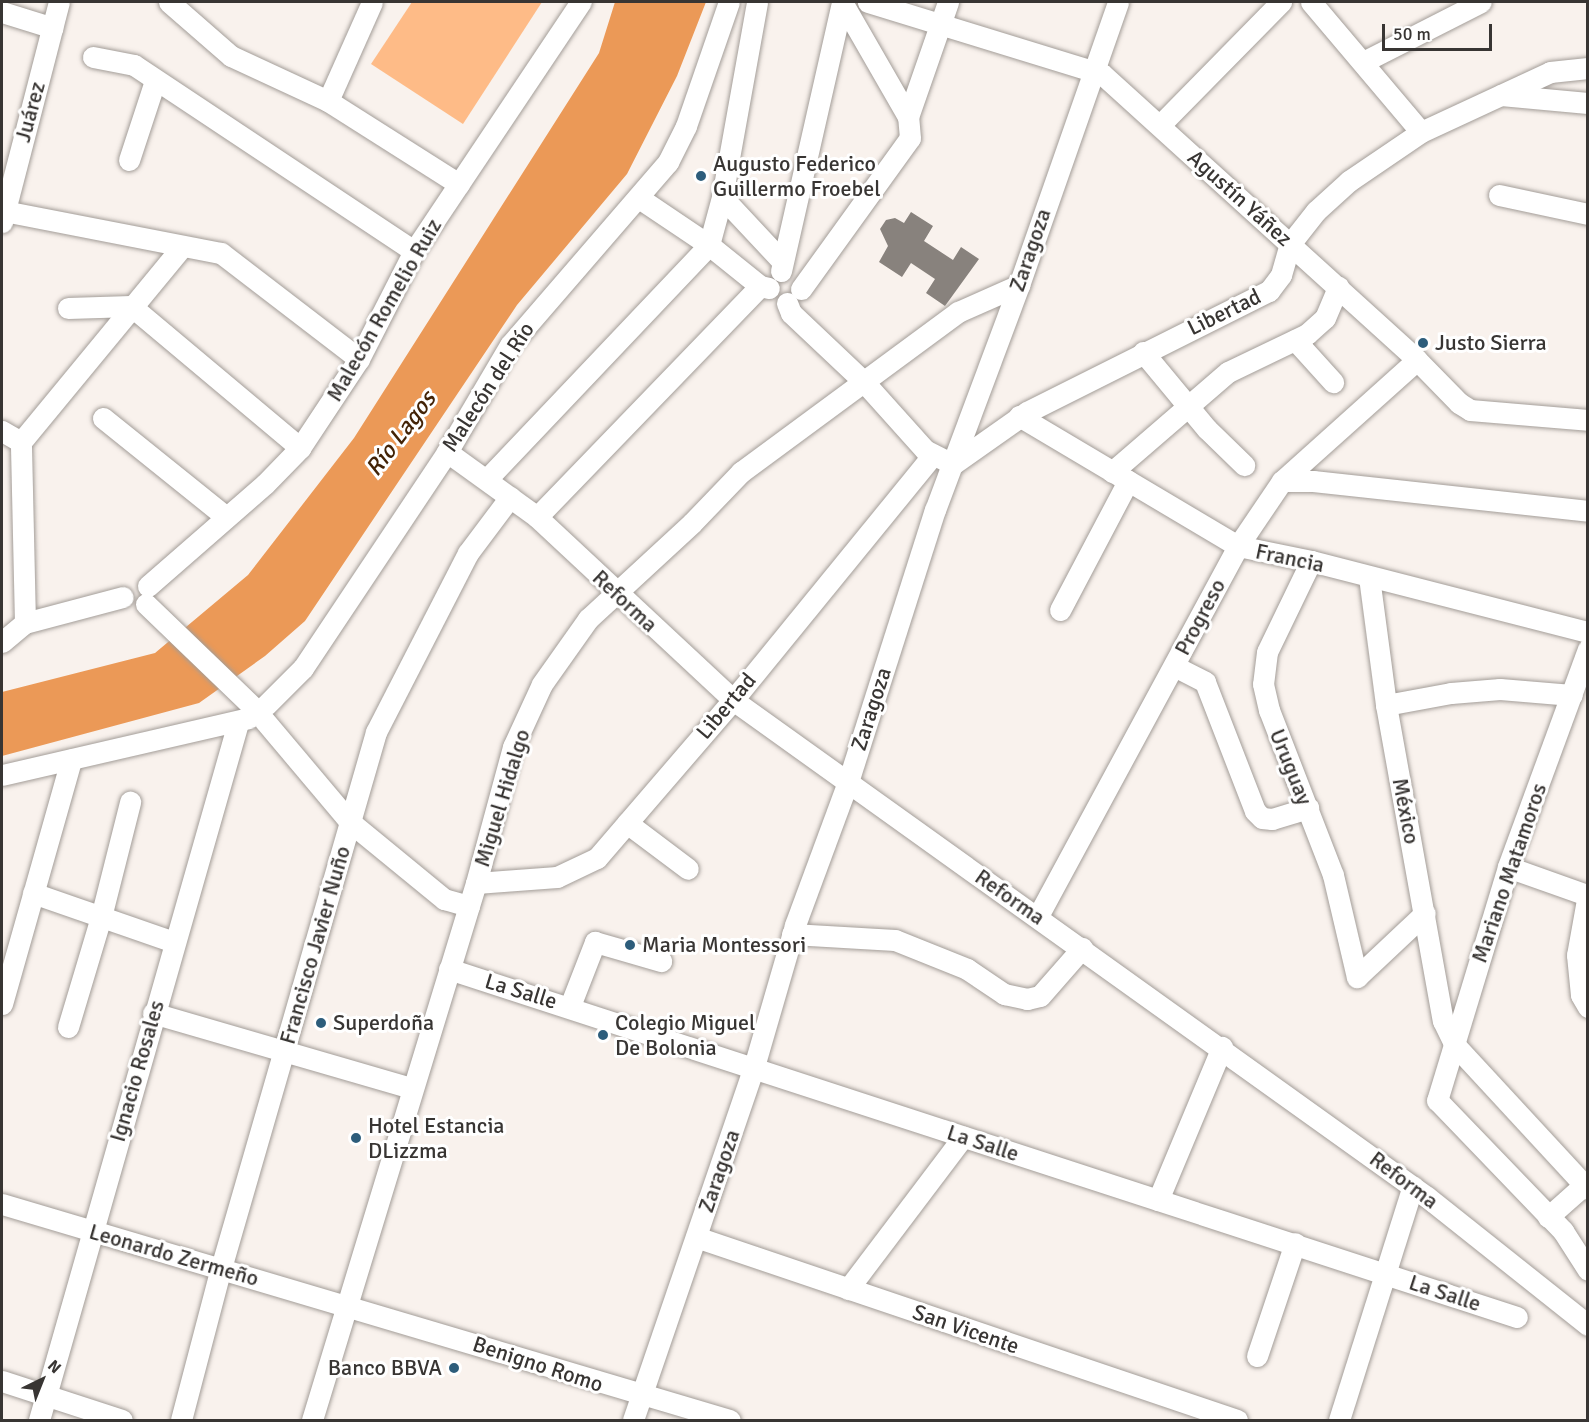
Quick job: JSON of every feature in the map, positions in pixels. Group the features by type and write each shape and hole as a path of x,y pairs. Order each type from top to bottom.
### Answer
{"street":[{"name":"Juárez","path":"3,217 11,149 53,28 59,2"},
{"path":"169,2 231,56 328,101 459,184"},
{"path":"328,101 372,2"},
{"name":"Malecón Romelio Ruiz","path":"147,595 225,516 300,448 359,359 414,251 581,2"},
{"name":"Malecón del Río","path":"251,710 303,668 447,452 510,345 572,269 639,198 668,162 686,126 729,2"},
{"path":"487,479 709,245 722,197 757,2"},
{"path":"842,2 908,117 910,138 794,296 777,301 773,276 842,2"},
{"name":"Agustín Yáñez","path":"868,2 1092,70 1114,83 1470,410 1587,420"},
{"path":"908,117 948,2"},
{"name":"Zaragoza","path":"633,1420 753,1070 792,934 848,782 953,464 1019,285 1092,70 1118,2"},
{"path":"1160,125 1281,2"},
{"path":"1311,2 1421,132"},
{"path":"1363,62 1481,2"},
{"path":"2,12 53,28"},
{"path":"93,57 134,65 414,251"},
{"name":"Libertad","path":"953,464 1019,416 1269,291 1281,275 1290,244 1316,211 1349,181 1421,132 1550,72 1587,68"},
{"path":"129,160 155,81"},
{"path":"1501,95 1587,103"},
{"path":"1499,195 1587,214"},
{"path":"722,197 773,276"},
{"path":"639,198 709,245 773,276 795,275 791,313 864,382 933,455 953,464"},
{"path":"3,217 181,248 206,247 221,253 359,359"},
{"path":"25,623 21,442 181,248"},
{"path":"537,517 773,276"},
{"name":"Miguel Hidalgo","path":"312,1420 411,1088 476,884 513,747 542,684 588,619 692,523 741,472 958,312 1019,285"},
{"path":"1060,610 1120,477 1188,404 1228,372 1295,340 1325,318 1338,287"},
{"path":"68,308 131,306 300,448"},
{"path":"1295,340 1333,382"},
{"path":"1143,352 1244,465"},
{"name":"Progreso","path":"1038,916 1238,546 1282,481 1417,360"},
{"name":"Francia","path":"1019,416 1238,546 1311,561 1587,632"},
{"path":"103,418 225,516"},
{"path":"2,431 21,442"},
{"name":"Reforma","path":"447,452 537,517 733,700 1222,1047 1413,1186 1587,1325"},
{"name":"Libertad","path":"476,884 557,877 597,858 733,700 933,455"},
{"path":"1282,481 1587,511"},
{"name":"Francisco Javier Nuño","path":"181,1420 221,1268 376,732 468,553 510,496"},
{"name":"Uruguay","path":"1311,561 1267,652 1263,684 1269,710 1333,875 1357,977 1425,913"},
{"name":"México","path":"1369,577 1386,705 1443,1021 1454,1044 1586,1187"},
{"path":"2,642 25,623 123,597 133,607 147,595 162,622 251,710 350,822 444,899 469,906"},
{"name":"Mariano Matamoros","path":"1548,1217 1437,1100 1508,867 1587,649"},
{"path":"1174,666 1205,682 1256,811 1262,818 1272,819 1308,808"},
{"path":"1386,705 1451,693 1500,689 1572,695"},
{"path":"2,776 70,760 251,710"},
{"name":"Ignacio Rosales","path":"39,1420 153,1012 251,710"},
{"path":"2,1005 70,760"},
{"path":"68,1027 101,917 130,802"},
{"path":"627,823 688,869"},
{"path":"1508,867 1587,895 1577,955 1581,995 1587,1006"},
{"path":"33,893 174,942"},
{"path":"792,934 896,940 967,969 1004,994 1027,999 1040,996 1082,948"},
{"path":"570,1006 595,942 661,962"},
{"name":"La Salle","path":"449,969 570,1006 753,1070 1295,1243 1517,1317"},
{"path":"153,1012 285,1049 411,1088"},
{"path":"1158,1200 1222,1047"},
{"path":"848,1289 963,1137"},
{"path":"1339,1420 1413,1186"},
{"path":"1586,1187 1548,1217 1563,1231 1587,1270"},
{"name":"Leonardo Zermeño","path":"2,1204 346,1304"},
{"name":"San Vicente","path":"696,1237 1237,1420"},
{"path":"1257,1356 1295,1243"},
{"name":"Benigno Romo","path":"346,1304 640,1397 730,1420"},
{"path":"2,1381 122,1420"}],"shaded area":[{"path":"412,2 542,2 463,124 371,64"}],"water":[{"name":"Río Lagos","path":"615,2 706,2 677,76 627,174 517,305 305,621 265,656 199,703 2,756 2,692 155,653 248,575 354,438 599,53"}],"building":[{"path":"911,212 933,226 924,241 953,260 961,247 979,259 945,306 926,293 935,279 911,263 902,277 879,262 888,246 880,229 886,220 895,218 904,223"}],"place":[{"name":"Augusto Federico Guillermo Froebel","path":"701,176"},
{"name":"Justo Sierra","path":"1423,343"},
{"name":"Maria Montessori","path":"630,945"},
{"name":"Superdoña","path":"321,1023"},
{"name":"Colegio Miguel De Bolonia","path":"603,1035"},
{"name":"Hotel Estancia DLizzma","path":"356,1138"},
{"name":"Banco BBVA","path":"454,1368"}]}
